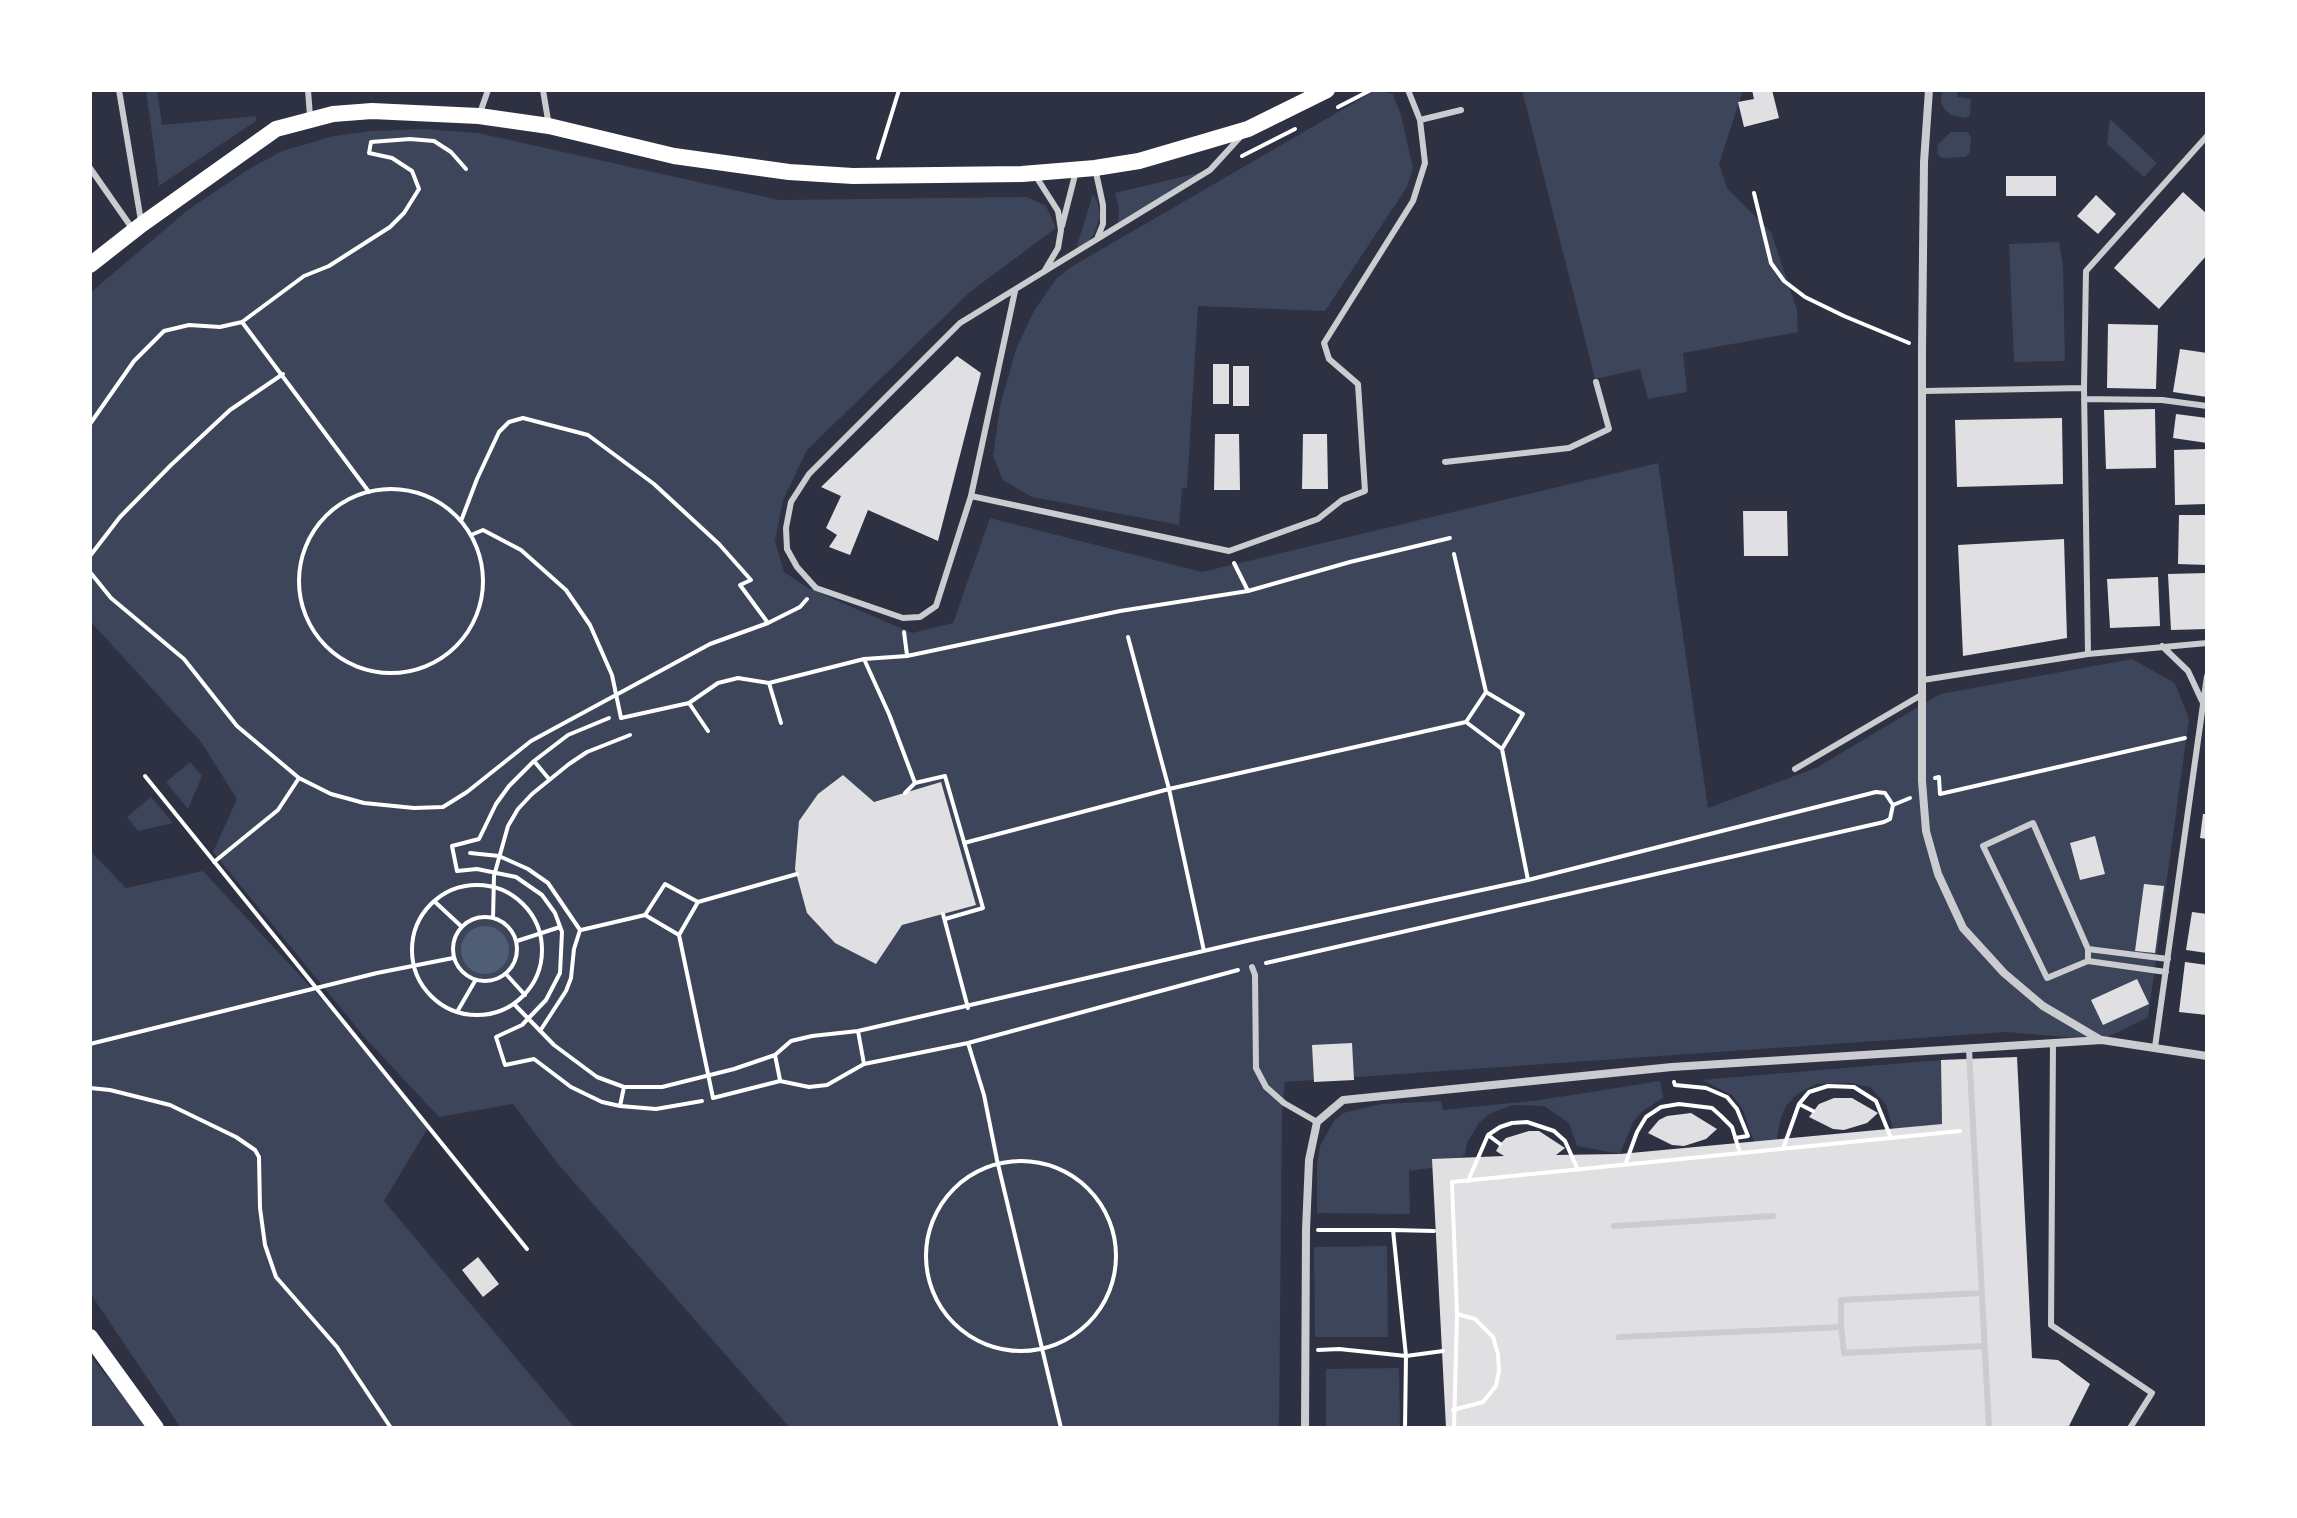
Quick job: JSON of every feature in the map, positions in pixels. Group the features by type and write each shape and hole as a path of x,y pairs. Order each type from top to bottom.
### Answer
{"main road":[{"path":"90,265 276,129 333,114 372,111 479,116 549,126 643,150 732,166 789,172 873,175 1034,173 1139,161 1248,129 1327,90"},
{"path":"90,1337 156,1428"}],"street":[{"path":"1929,90 1924,162 1922,348 1922,781 1926,831 1938,874 1963,928 2004,973 2043,1006 2102,1040"},
{"path":"1305,1428 1309,1160 1317,1122 1343,1100 1672,1067 2102,1040 2207,1056"}],"lane":[{"path":"119,90 137,228"},
{"path":"308,90 311,120"},
{"path":"479,116 488,90"},
{"path":"543,90 549,126"},
{"path":"971,496 1229,551 1318,519 1342,500 1365,491 1358,384 1329,359 1324,343 1413,201 1425,163 1420,120 1408,90"},
{"path":"1420,120 1461,110"},
{"path":"1015,291 971,496 936,606 920,617 903,618 816,588 797,567 787,549 786,539 791,502 809,474 960,323 1210,170 1248,129"},
{"path":"2088,654 2084,399 2086,271 2207,136"},
{"path":"90,168 137,228"},
{"path":"1095,168 1103,205 1103,224 1096,241"},
{"path":"1043,273 1058,248 1077,170"},
{"path":"1034,173 1058,211 1061,230"},
{"path":"1445,462 1569,448 1609,429 1596,382"},
{"path":"1924,391 2084,388"},
{"path":"2084,399 2162,400 2207,406"},
{"path":"1923,680 2088,654 2207,643"},
{"path":"2162,646 2188,671 2203,703"},
{"path":"2155,1047 2207,676"},
{"path":"1795,769 1923,694"},
{"path":"2088,961 2088,949 2033,823 1983,846 2047,978 2088,961 2166,972"},
{"path":"2088,949 2168,959"},
{"path":"1252,967 1255,975 1256,1068 1266,1087 1284,1103 1317,1122"},
{"path":"2053,1043 2051,1325 2152,1393 2130,1428"},
{"path":"1969,1049 1989,1428"},
{"path":"1614,1226 1773,1216"},
{"path":"1981,1293 1841,1300 1841,1327 1844,1353 1984,1346"},
{"path":"1619,1337 1841,1327"}],"path":[{"path":"873,175 899,90"},
{"path":"90,424 134,361 164,331 189,325 220,327 242,322 304,276 329,266 390,227 404,213 419,189 412,171 392,158 369,153 371,142 434,141 451,152 466,169"},
{"path":"1754,193 1771,263 1784,281 1805,297 1844,316 1922,348"},
{"path":"242,322 369,492"},
{"path":"90,556 120,517 171,465 230,410 283,374"},
{"path":"461,521 499,432 509,422 523,418 588,435 654,484 719,544 751,580 740,585 768,623"},
{"path":"390,489 410,491 438,502 461,521 471,535 482,563 483,594 474,623 456,648 431,665 401,674 370,671 342,660 319,639 304,612 298,582 303,552 318,525 341,504 369,492 390,489"},
{"path":"471,535 483,530 521,550 566,590 590,625 612,675 621,718 689,703 718,683 738,678 769,683 864,659 907,656 1120,611 1248,591 1450,538"},
{"path":"1229,551 1248,591"},
{"path":"1454,554 1486,692 1523,714 1502,749"},
{"path":"90,572 111,598 184,659 237,726 299,778 331,794 364,803 414,808 443,807 467,792 531,741 710,644 768,623 800,607 816,588"},
{"path":"903,618 907,656"},
{"path":"1128,637 1169,789 1204,951"},
{"path":"864,659 915,783"},
{"path":"769,683 781,723"},
{"path":"964,843 1169,789 1466,722 1486,692"},
{"path":"689,703 708,731"},
{"path":"609,718 568,735 534,761 496,804 479,839 452,846 457,871 477,869 516,877 542,895 555,913 560,927 560,973 546,1000 528,1020 496,1037 505,1065 534,1059 571,1087 602,1102 656,1109 702,1101"},
{"path":"1466,722 1502,749 1528,880"},
{"path":"493,918 495,871 508,826 518,809 549,779 587,752 630,735"},
{"path":"1983,785 2199,735"},
{"path":"534,761 549,779"},
{"path":"145,776 527,1249"},
{"path":"905,793 915,783 945,776 983,908 944,916 968,1008"},
{"path":"214,862 278,810 299,778"},
{"path":"514,1004 540,1031 588,1071 624,1087 662,1087 708,1077 775,1055 791,1041 835,1032 858,1031 968,1008 1204,951 1528,880 1876,792 1885,793 1893,805 1890,819 1884,822 1252,967 968,1043 864,1064 827,1085 809,1087 780,1081 713,1098 708,1077 679,935 698,902 797,874"},
{"path":"470,853 499,856 516,862 548,883 580,930"},
{"path":"645,915 665,884 698,902"},
{"path":"461,886 492,886 521,901 532,913 540,932 542,964 525,995 496,1013 477,1015 457,1012 428,994 414,965 412,943 416,924 433,901 461,886"},
{"path":"433,901 462,927"},
{"path":"580,930 645,915 679,935"},
{"path":"476,918 493,918 507,927 516,941 515,959 506,974 497,980 475,981 466,976 453,958 453,941 462,927 476,918"},
{"path":"516,941 560,927"},
{"path":"540,1031 566,991 580,930"},
{"path":"90,1044 453,958"},
{"path":"506,974 525,995"},
{"path":"457,1012 475,981"},
{"path":"858,1031 864,1064"},
{"path":"968,1043 984,1095 1061,1428"},
{"path":"775,1055 780,1081"},
{"path":"1783,1149 1799,1104 1809,1092 1836,1086 1854,1087 1876,1101 1891,1138"},
{"path":"620,1106 624,1087"},
{"path":"1698,1087 1727,1097 1737,1109 1748,1136 1735,1138"},
{"path":"90,1088 170,1105 236,1137 255,1150 259,1157 260,1208 265,1245 276,1277 337,1347 391,1428"},
{"path":"1625,1165 1646,1117 1661,1107 1679,1104 1712,1108 1732,1127 1740,1153"},
{"path":"1799,1104 1813,1111"},
{"path":"1468,1181 1488,1135 1512,1123 1527,1122 1554,1131 1565,1141 1578,1170"},
{"path":"1454,1428 1452,1410 1457,1314 1452,1182 1972,1130"},
{"path":"1488,1135 1500,1144"},
{"path":"997,1160 1034,1162 1069,1174 1095,1195 1114,1233 1116,1267 1106,1300 1095,1317 1068,1339 1041,1349 1014,1351 990,1347 961,1331 940,1307 927,1277 928,1231 941,1202 959,1183 997,1160"},
{"path":"1335,1230 1434,1231"},
{"path":"1393,1230 1406,1356 1405,1428"},
{"path":"1452,1410 1483,1402 1496,1386 1499,1371 1493,1337 1475,1319 1457,1314"},
{"path":"1339,1349 1406,1356 1443,1351"}],"shaded area":[{"path":"146,90 157,90 162,125 256,116 256,121 159,186"},
{"path":"1376,90 1393,94 1413,168 1407,187 1325,311 1198,306 1187,488 1182,488 1179,525 1032,497 1003,480 993,456 1000,406 1016,349 1034,311 1056,279 1071,267"},
{"path":"1522,90 1743,90 1719,164 1727,188 1771,232 1797,310 1798,332 1683,353 1687,392 1648,399 1640,369 1595,379"},
{"path":"1942,90 1958,90 1957,97 1971,99 1970,115 1966,118 1951,115 1945,110 1941,103"},
{"path":"2110,119 2157,163 2144,177 2107,144"},
{"path":"425,129 478,133 779,200 1027,197 1046,206 1056,228 970,292 807,450 783,500 775,541 784,572 808,588 912,633 953,623 990,518 1202,572 1658,463 1708,808 1816,768 1940,694 2132,659 2175,683 2189,719 2148,1017 2102,1040 2006,1032 1285,1082 1282,1112 1279,1428 790,1428 558,1164 513,1104 439,1117 366,1039 213,852 237,799 201,742 90,621 90,293 189,209 282,151 334,136"},
{"path":"1951,132 1968,132 1970,152 1966,157 1942,158 1937,154 1938,144"},
{"path":"1202,172 1118,224 1119,208 1115,193"},
{"path":"1093,194 1100,218 1094,234 1087,243 1076,249"},
{"path":"2059,242 2063,266 2065,361 2014,362 2009,244"},
{"path":"190,762 202,776 188,809 166,782"},
{"path":"151,797 173,823 138,831 127,817"},
{"path":"90,851 126,888 203,871 332,1010 428,1128 384,1201 575,1428 181,1428 90,1293"},
{"path":"485,926 502,933 509,950 502,967 485,974 468,967 461,950 468,933"},
{"path":"1941,1060 1942,1124 1893,1129 1886,1105 1870,1087 1850,1083 1816,1084 1796,1095 1786,1106 1777,1140 1754,1142 1743,1110 1732,1095 1702,1080"},
{"path":"1660,1081 1663,1098 1644,1110 1633,1122 1620,1154 1577,1146 1569,1123 1544,1106 1513,1105 1489,1114 1479,1123 1467,1143 1465,1155 1446,1166 1409,1171 1410,1214 1317,1213 1320,1146 1334,1121 1343,1113 1381,1104 1441,1101 1443,1110 1540,1100"},
{"path":"1387,1246 1388,1337 1315,1337 1314,1247"},
{"path":"90,1355 148,1428 90,1428"},
{"path":"1399,1368 1400,1428 1326,1428 1326,1369"}],"building":[{"path":"1752,90 1772,90 1779,118 1744,127 1738,102 1754,99"},
{"path":"2006,176 2056,176 2056,196 2006,196"},
{"path":"2183,192 2207,214 2207,255 2159,309 2114,268"},
{"path":"2096,195 2116,214 2098,234 2077,216"},
{"path":"2108,324 2158,325 2156,389 2107,388"},
{"path":"2180,349 2207,353 2207,397 2173,392"},
{"path":"957,356 981,373 938,541 868,510 850,555 829,547 837,535 826,528 841,496 821,487"},
{"path":"1213,364 1229,364 1229,404 1213,404"},
{"path":"1233,366 1249,366 1249,406 1233,406"},
{"path":"2155,409 2156,468 2106,469 2104,410"},
{"path":"2176,414 2207,418 2207,443 2173,438"},
{"path":"2062,418 2063,484 1957,487 1955,420"},
{"path":"1215,434 1239,434 1240,490 1214,490"},
{"path":"1303,434 1327,434 1328,489 1302,489"},
{"path":"2207,449 2207,504 2175,505 2174,450"},
{"path":"1743,511 1787,511 1788,556 1744,556"},
{"path":"2179,515 2207,515 2207,565 2178,564"},
{"path":"2064,539 2067,638 1963,656 1958,545"},
{"path":"2207,573 2207,629 2171,630 2168,574"},
{"path":"2158,577 2160,626 2110,628 2107,579"},
{"path":"843,775 874,802 941,782 976,905 902,925 876,964 835,943 807,913 795,869 799,821 818,794"},
{"path":"2203,814 2207,814 2207,839 2200,838"},
{"path":"2095,836 2105,874 2080,880 2070,843"},
{"path":"2144,884 2164,886 2155,953 2135,951"},
{"path":"2192,912 2207,914 2207,953 2186,950"},
{"path":"2185,962 2207,965 2207,1015 2179,1012"},
{"path":"2137,979 2149,1004 2103,1025 2091,1000"},
{"path":"1352,1043 1354,1080 1314,1082 1312,1045"},
{"path":"2017,1057 2032,1358 2058,1360 2090,1384 2068,1428 1446,1428 1432,1159 1504,1156 1496,1151 1506,1138 1529,1131 1539,1131 1565,1148 1556,1155 1620,1154 1942,1124 1941,1060"},
{"path":"1834,1098 1852,1098 1878,1113 1867,1123 1844,1130 1833,1129 1809,1117 1819,1104"},
{"path":"1691,1113 1717,1129 1706,1139 1684,1146 1672,1145 1648,1133 1667,1116"},
{"path":"478,1257 499,1284 483,1297 462,1270"}]}
